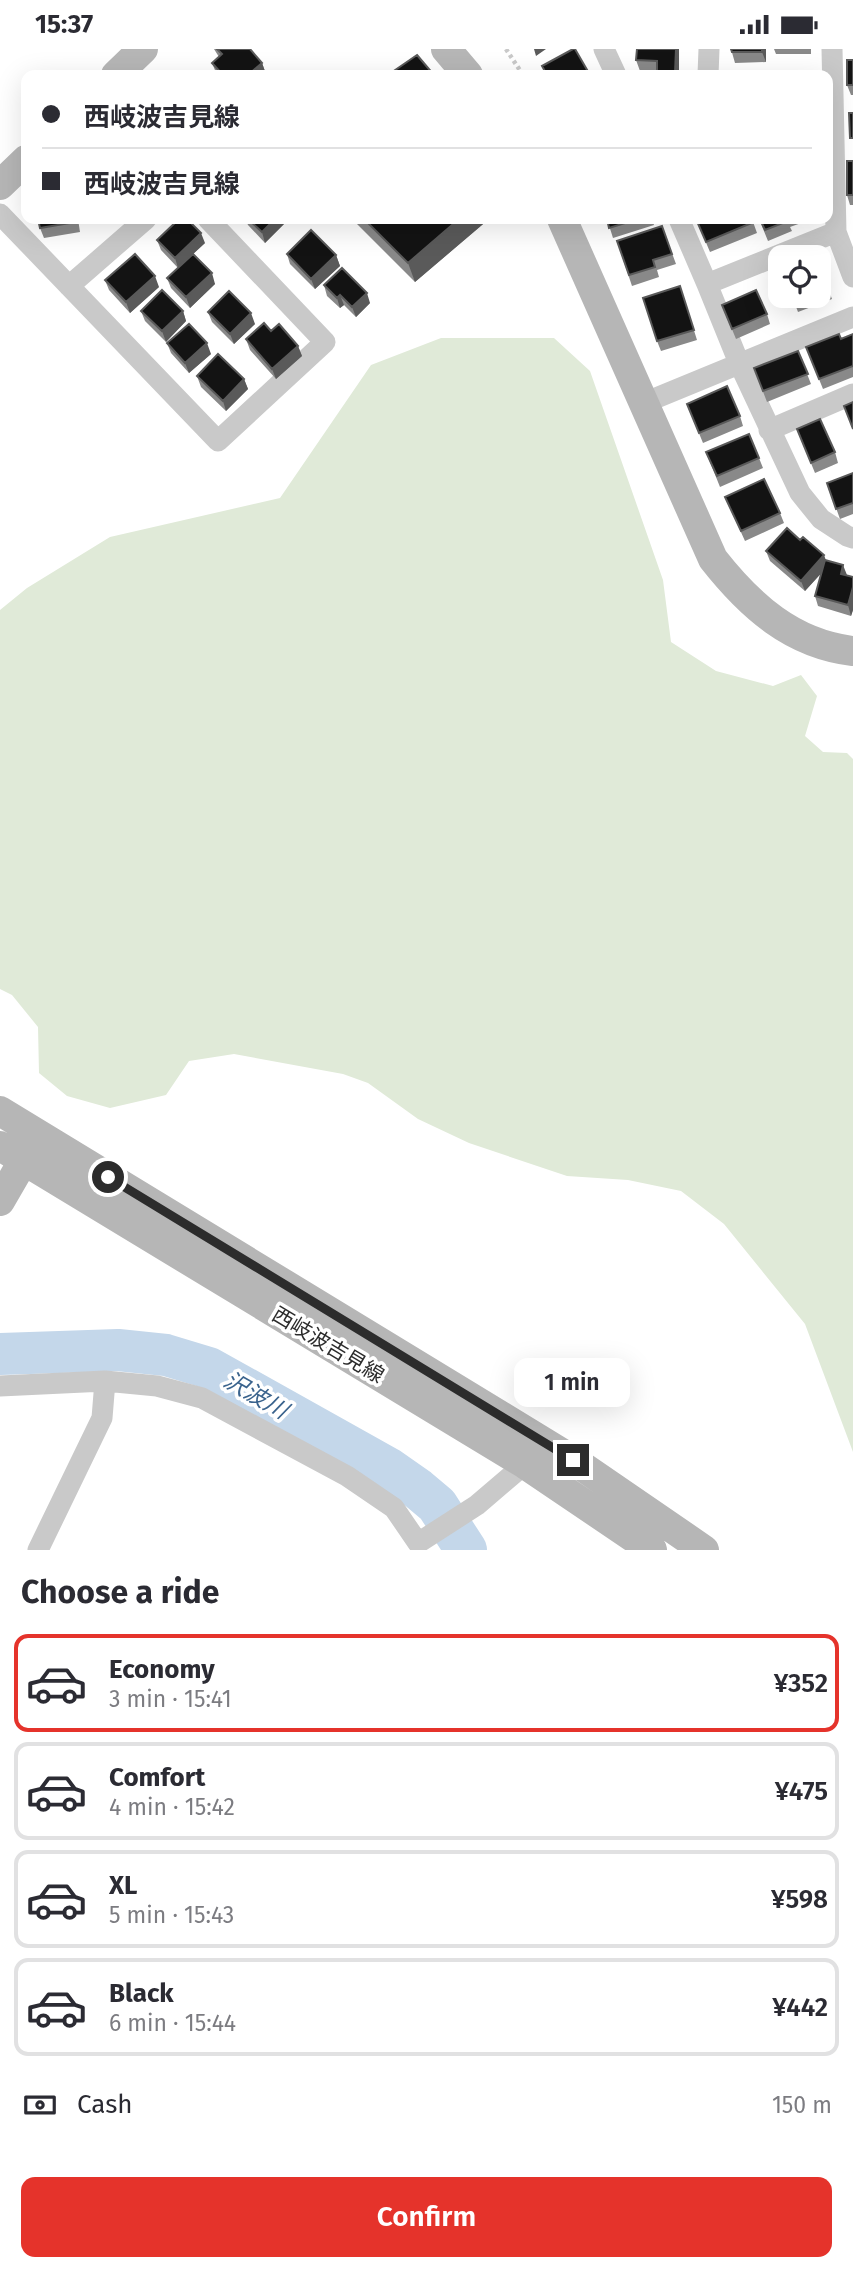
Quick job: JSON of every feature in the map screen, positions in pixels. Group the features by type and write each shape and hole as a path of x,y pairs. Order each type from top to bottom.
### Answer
{"main road":[{"path":"121,70 144,49"},
{"path":"446,49 464,70"},
{"path":"0,185 21,165"},
{"path":"564,224 713,559 738,591 770,618 805,639 853,651"},
{"name":"西岐波吉見線","path":"0,1111 21,1147 525,1464 652,1550"},
{"path":"0,1201 21,1147"},
{"name":"西岐波吉見線","path":"21,1147 573,1460 704,1550"}],"street":[{"path":"604,49 614,70"},
{"path":"708,70 709,49"},
{"path":"832,49 832,70"},
{"path":"833,95 836,232 853,277"},
{"path":"0,214 218,441 325,342 213,224"},
{"path":"69,286 140,224"},
{"path":"681,224 738,363 800,493 821,519 853,538"},
{"path":"707,284 836,232"},
{"path":"644,403 853,317"},
{"path":"769,430 853,394"},
{"path":"0,1386 105,1381 157,1386 202,1398 347,1476 394,1508 418,1543 477,1506 525,1464"},
{"path":"38,1550 102,1417 105,1381"}],"path":[{"path":"506,49 520,70"}],"green space":[{"path":"441,338 554,338 590,371 663,580 671,642 716,671 773,686 801,675 817,696 805,736 823,752 847,753 853,759 853,1452 805,1324 724,1224 681,1191 628,1180 567,1176 469,1143 418,1119 368,1083 343,1074 234,1054 189,1061 166,1095 110,1108 67,1096 39,1073 38,1027 12,995 0,989 0,610 27,588 110,537 280,498 371,365"}],"building":[{"path":"217,49 250,49 262,63 254,70 218,70 212,63 222,54"},
{"path":"575,49 587,70 544,70 542,66"},
{"path":"637,49 676,49 675,70 657,70 657,61 636,60"},
{"path":"731,49 762,49 762,52 732,52"},
{"path":"417,55 430,70 395,70"},
{"path":"847,60 853,60 853,85 847,85"},
{"path":"849,113 853,113 853,138 850,138"},
{"path":"847,161 853,161 853,195 847,195"},
{"path":"39,224 64,224 40,228"},
{"path":"174,224 192,224 201,233 175,258 157,240"},
{"path":"253,224 270,224 262,232"},
{"path":"369,224 453,224 408,263"},
{"path":"698,224 749,224 706,242"},
{"path":"762,224 780,224 765,230"},
{"path":"662,226 672,254 653,260 655,267 629,275 617,241"},
{"path":"311,230 336,255 311,279 287,254"},
{"path":"135,254 155,276 126,302 105,280"},
{"path":"193,254 212,273 186,297 167,278"},
{"path":"342,268 367,293 352,307 340,295 337,298 324,285"},
{"path":"680,286 694,330 657,341 643,298"},
{"path":"162,290 183,311 162,331 141,311"},
{"path":"756,290 767,314 732,329 722,305"},
{"path":"229,291 251,313 230,334 208,312"},
{"path":"264,323 271,331 279,324 298,346 272,369 246,339"},
{"path":"189,324 207,343 185,363 167,343"},
{"path":"839,334 841,339 853,334 853,366 819,379 806,347"},
{"path":"798,351 808,374 763,391 754,368"},
{"path":"218,354 244,379 223,401 197,376"},
{"path":"727,386 740,416 699,433 687,404"},
{"path":"853,402 853,429 844,406"},
{"path":"820,419 835,452 811,463 797,429"},
{"path":"749,434 759,458 717,476 706,452"},
{"path":"853,473 853,503 836,509 827,483"},
{"path":"764,479 780,513 741,531 725,497"},
{"path":"787,528 800,540 803,537 824,555 801,581 766,551"},
{"path":"825,560 843,565 841,574 853,577 848,605 815,596"}],"waterway":[{"name":"沢波川","path":"0,1354 118,1350 166,1355 209,1368 388,1468 418,1489 437,1505 466,1550"}],"route":[{"path":"108,1177 573,1460"}]}
